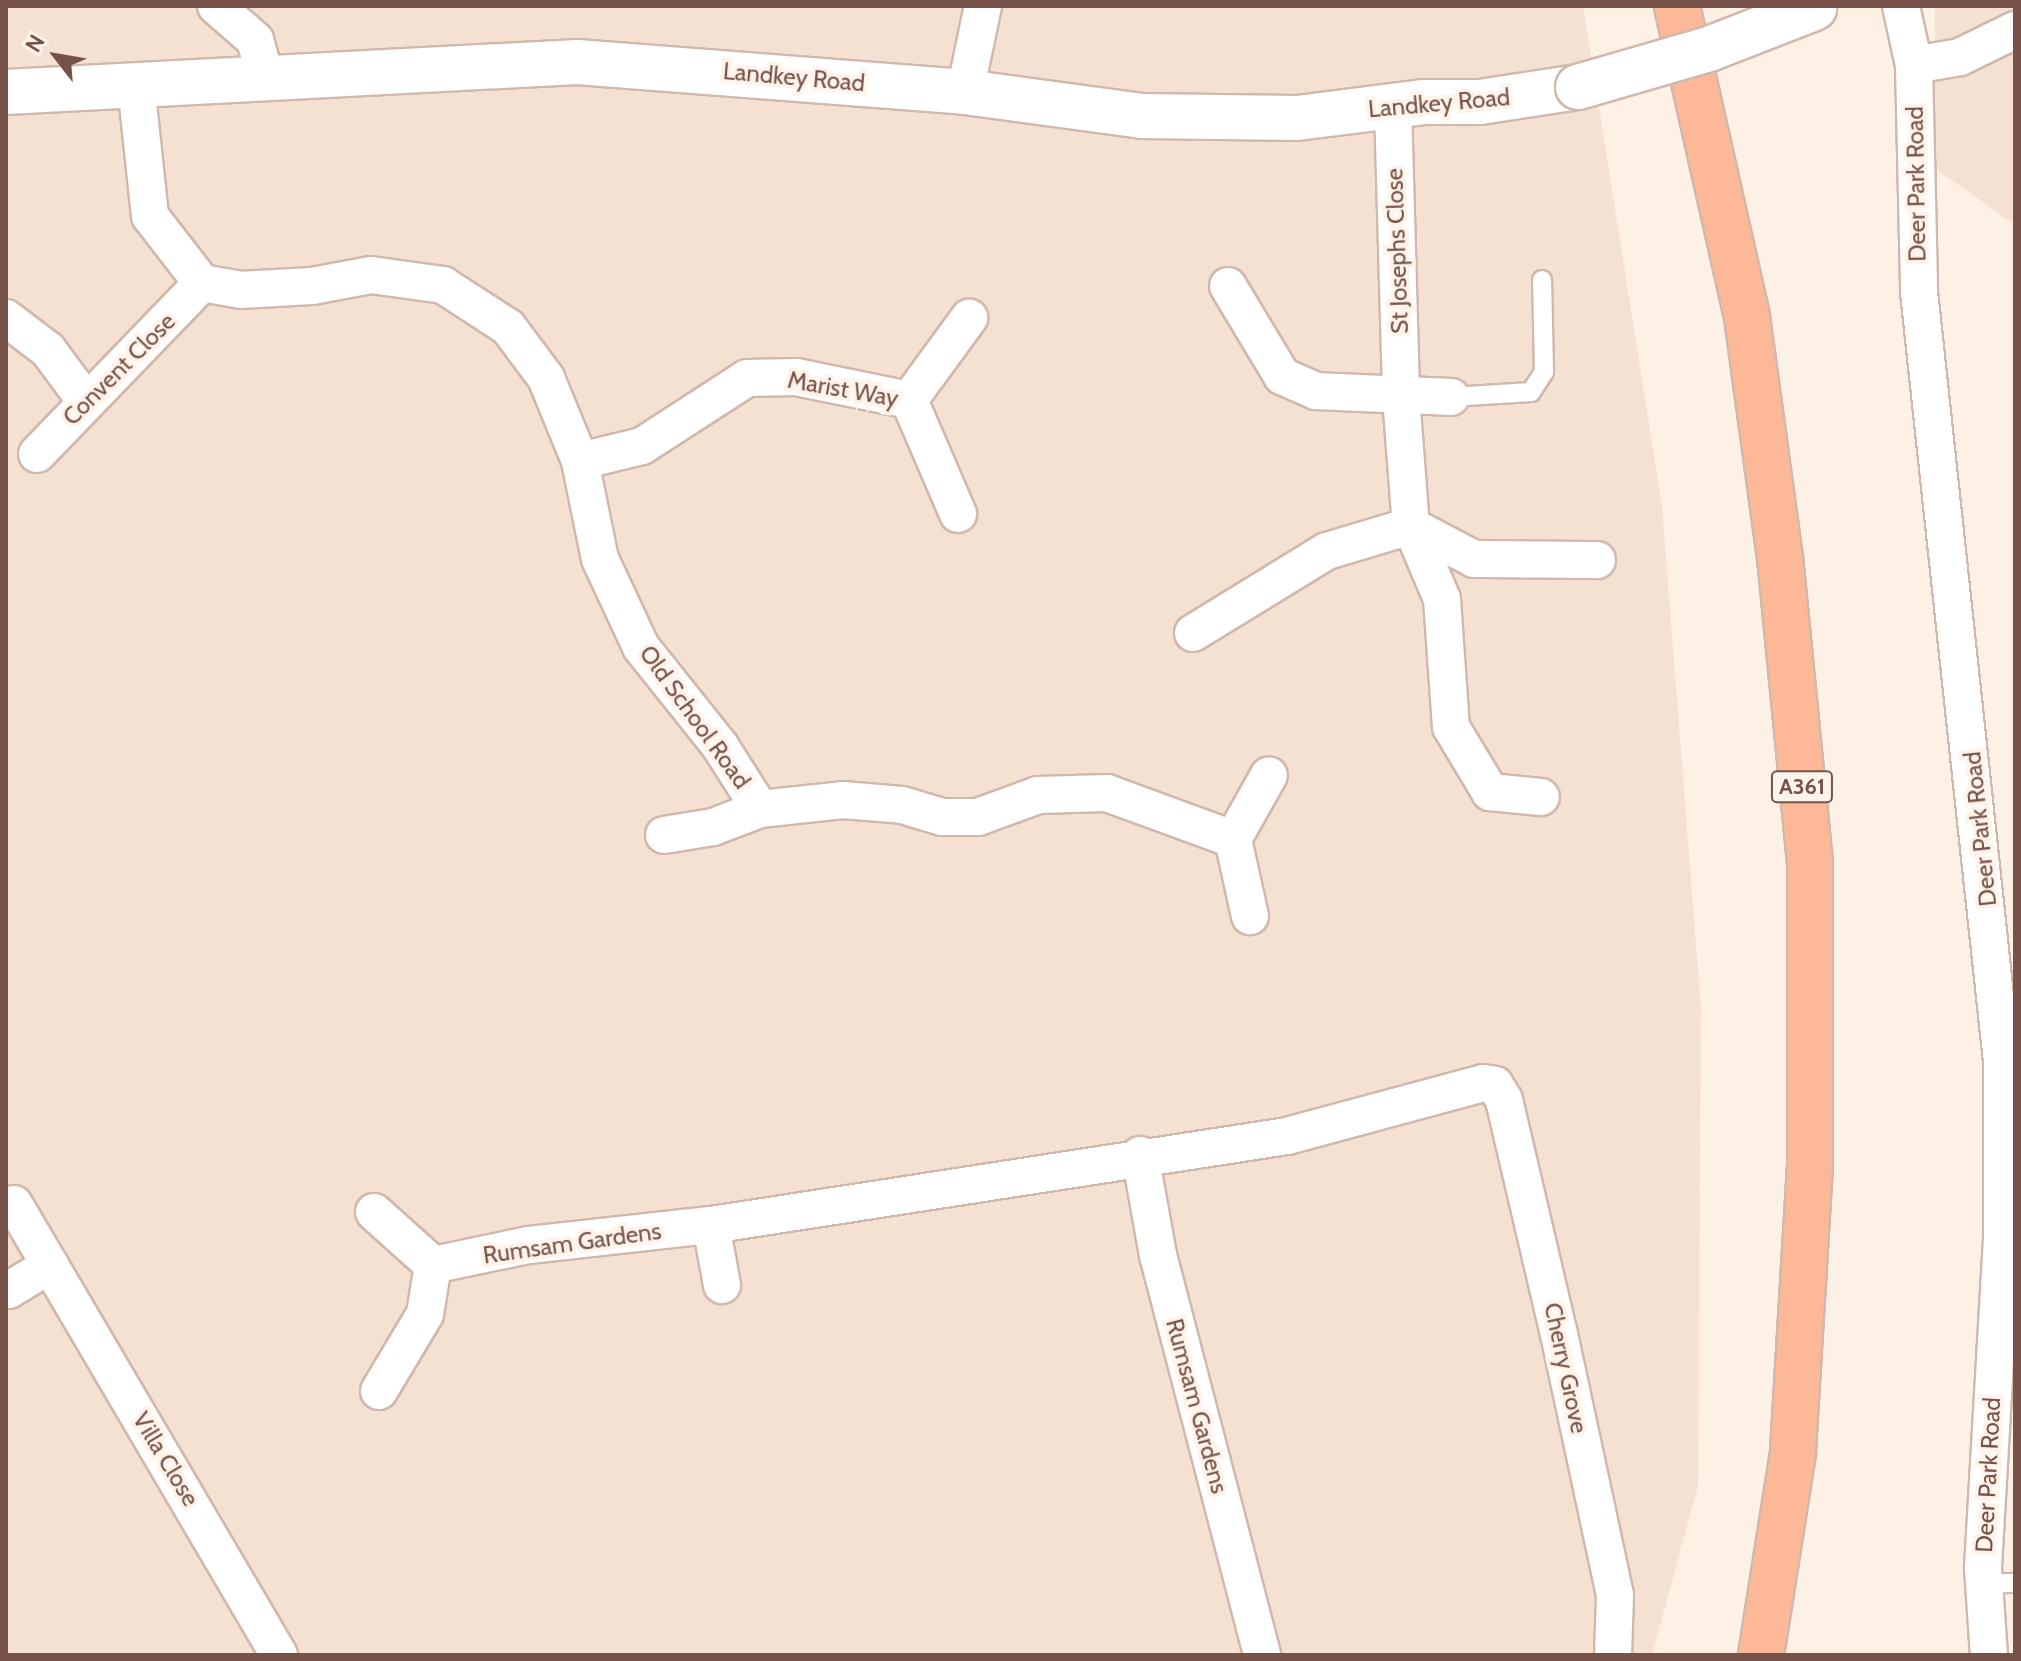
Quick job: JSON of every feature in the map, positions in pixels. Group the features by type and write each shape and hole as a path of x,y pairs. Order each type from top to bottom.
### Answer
{"highway":[{"name":"A361","path":"1677,6 1747,317 1780,557 1810,863 1810,1165 1795,1421 1761,1655"}],"street":[{"path":"216,6 255,40 266,79"},
{"path":"965,92 983,6"},
{"name":"Deer Park Road","path":"1901,6 1914,65 1919,292 2002,1061 1999,1583 1989,1655"},
{"name":"Landkey Road","path":"6,92 577,62 965,92 1142,116 1297,118 1393,106 1480,102 1578,87 1709,49 1817,7"},
{"path":"1914,65 1960,57 2015,30"},
{"path":"136,85 150,216 202,283"},
{"name":"St Josephs Close","path":"1393,106 1401,397 1411,526 1442,599 1451,727 1490,792 1541,797"},
{"name":"Old School Road","path":"202,283 240,290 312,286 371,275 443,285 508,327 546,378 580,461 600,559 641,647 720,746 760,809"},
{"name":"Convent Close","path":"37,454 85,400 202,283"},
{"path":"1228,286 1282,376 1316,391 1451,397"},
{"path":"6,318 48,350 85,400"},
{"path":"909,400 969,318"},
{"name":"Marist Way","path":"580,461 642,446 747,378 796,377 909,400 958,514"},
{"path":"1193,633 1327,551 1411,526 1474,559 1597,560"},
{"path":"1250,916 1233,839 1269,775"},
{"name":"Old School Road","path":"664,835 713,827 760,809 843,800 902,805 942,817 978,817 1038,795 1107,793 1233,839"},
{"name":"Rumsam Gardens","path":"433,1265 529,1245 711,1225 1140,1155 1318,1130 1483,1083 1495,1085"},
{"name":"Cherry Grove","path":"1495,1085 1504,1100 1553,1305 1615,1595 1613,1655"},
{"name":"Rumsam Gardens","path":"1140,1155 1158,1255 1262,1655"},
{"name":"Villa Close","path":"14,1204 279,1655"},
{"path":"374,1212 433,1265 425,1314 379,1391"},
{"path":"711,1225 722,1285"},
{"path":"9,1290 50,1265"}],"lane":[{"path":"1451,397 1531,392 1544,372 1542,280"}],"shaded area":[{"path":"6,6 1583,6 1662,506 1701,1010 1698,1486 1652,1655 6,1655"},
{"path":"1935,6 2015,6 2015,225 1935,168"}]}
